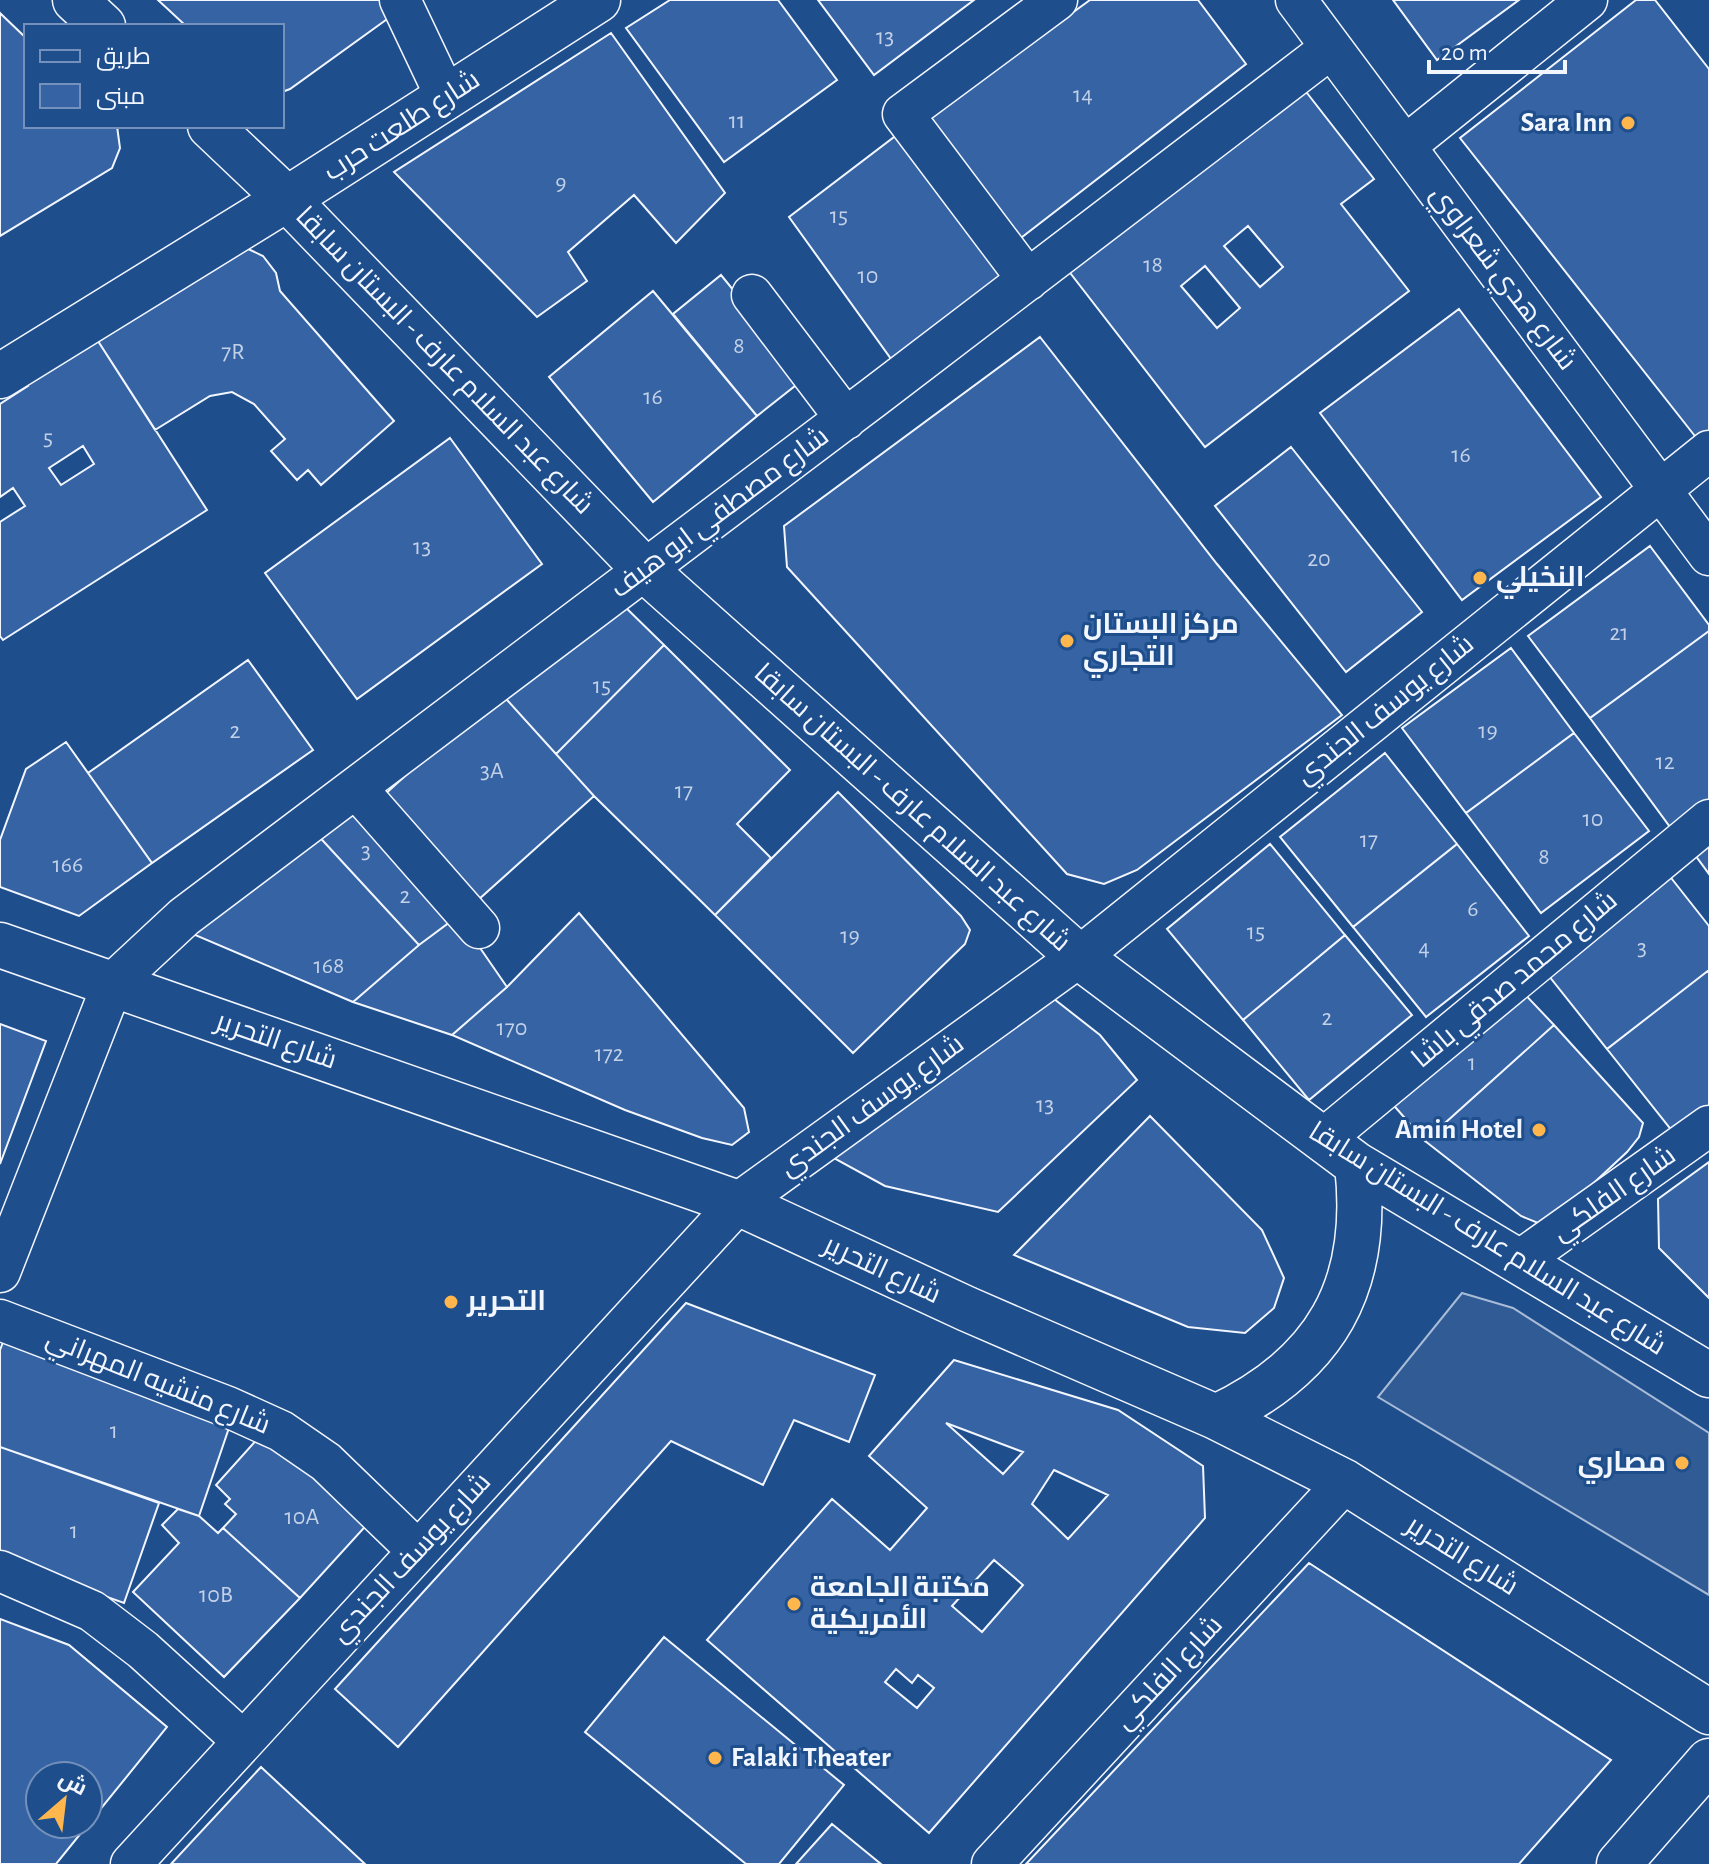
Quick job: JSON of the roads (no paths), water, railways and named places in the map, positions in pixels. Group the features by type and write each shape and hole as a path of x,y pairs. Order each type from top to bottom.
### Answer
{"street":[{"path":"400,0 446,97"},
{"name":"شارع طلعت حرب","path":"0,376 287,199 598,0"},
{"path":"1028,280 903,114 1057,0"},
{"name":"شارع هدي شعراوي","path":"1296,0 1709,555"},
{"path":"1405,146 1587,0"},
{"name":"شارع مصطفي ابو هيف","path":"113,983 184,917 846,419 1331,48"},
{"name":"شارع عبد السلام عارف - البستان سابقا","path":"212,128 287,199 645,570 1079,957 1357,1165 1709,1375"},
{"path":"752,295 846,419"},
{"name":"شارع يوسف الجندي","path":"131,1864 738,1203 1079,957 1709,451"},
{"path":"356,788 479,928"},
{"name":"شارع محمد صدقي باشا","path":"1322,1140 1709,820"},
{"name":"شارع التحرير","path":"0,945 738,1203 967,1309 1216,1417 1345,1482 1709,1712"},
{"path":"0,1272 113,983"},
{"name":"شارع الفلكي","path":"1519,1261 1709,1126"},
{"path":"1216,1417 1252,1400 1284,1377 1311,1349 1334,1317 1350,1282 1359,1244 1362,1204 1357,1165"},
{"name":"شارع منشيه المهراني","path":"0,1320 228,1407 281,1431 326,1462 418,1551"},
{"name":"شارع الفلكي","path":"992,1864 1345,1482"},
{"path":"0,1571 92,1611 143,1650 243,1741"},
{"path":"1619,1864 1709,1761"}],"place":[{"name":"Sara Inn","path":"1628,123"},
{"name":"النخيلي","path":"1480,578"},
{"name":"مركز البستان التجاري","path":"1067,641"},
{"name":"Amin Hotel","path":"1539,1130"},
{"name":"التحرير","path":"451,1302"},
{"name":"مصاري","path":"1682,1463"},
{"name":"مكتبة الجامعة الأمريكية","path":"794,1604"},
{"name":"Falaki Theater","path":"715,1758"}]}
